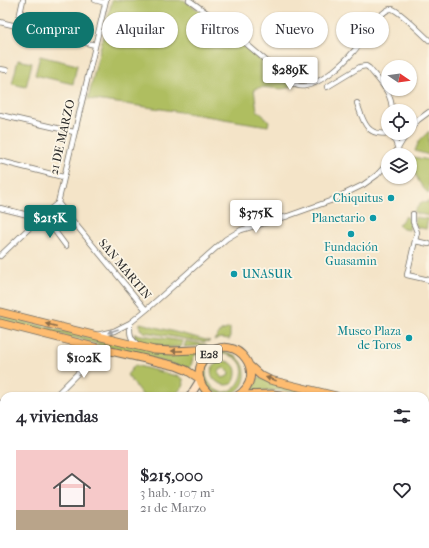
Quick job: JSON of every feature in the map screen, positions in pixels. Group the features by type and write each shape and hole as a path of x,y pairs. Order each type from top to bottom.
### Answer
{"main road":[{"name":"E28","path":"0,312 141,348 172,351 226,348 239,352 246,358 250,366 260,375 270,380 320,392"},
{"name":"E28","path":"0,323 176,366 186,370 200,379"},
{"name":"E28","path":"208,392 205,389 200,379 199,373 202,361 216,349"},
{"path":"242,392 249,382 251,374 250,366"},
{"path":"192,392 200,379"}],"street":[{"path":"20,12 23,0"},
{"path":"95,0 105,1"},
{"path":"189,0 229,29 290,82 300,86 310,85 325,78 354,51 385,10 391,9 396,11 429,40"},
{"name":"21 DE MARZO","path":"58,203 63,176 105,1"},
{"path":"0,22 12,26"},
{"path":"327,87 360,67 366,66 390,96 392,104"},
{"path":"0,69 6,70"},
{"path":"356,103 367,126 372,132 381,133"},
{"path":"417,121 429,112"},
{"path":"0,115 74,132"},
{"path":"0,161 63,176"},
{"path":"95,336 114,331 130,323 226,239 241,230 288,216 330,201 363,185 381,171"},
{"path":"0,255 41,216 58,203"},
{"name":"SAN MARTIN","path":"58,203 146,310"},
{"path":"0,208 41,216 66,246"},
{"path":"413,214 413,222 417,228 417,232 407,275 429,280"},
{"path":"415,241 429,244"},
{"path":"130,323 130,336 133,342 141,348"},
{"path":"59,392 102,349"}],"green space":[{"path":"112,0 184,0 201,12 186,12 186,48 246,48 292,86 283,89 264,87 254,89 257,110 269,121 268,126 88,99 102,41 102,48 178,48 178,12 109,12"},
{"path":"40,56 77,65 73,84 35,75"},
{"path":"18,60 32,63 26,87 12,84"},
{"path":"429,131 429,155 417,152 416,148 419,141"},
{"path":"417,158 429,160 429,194 417,177"},
{"path":"423,201 425,203 429,201 429,216 415,213 414,211"},
{"path":"406,216 411,221 409,230 403,229 398,225"},
{"path":"415,217 428,219 426,229 417,227 414,223"},
{"path":"0,315 103,341 198,352 193,358 190,369 0,320"},
{"path":"140,323 210,341 204,342 144,332 140,329"},
{"path":"230,328 230,339 221,338 214,340 221,331"},
{"path":"134,334 183,341 181,347 164,347 138,343"},
{"path":"186,341 207,345 184,347"},
{"path":"224,352 234,355 240,361 244,368 245,375 244,383 239,389 234,392 226,392 214,392 207,386 204,380 203,369 205,364 213,356","holes":["224,354 236,358 242,365 240,382 234,388 226,392 218,391 207,379 206,370 208,365 214,358"]},
{"path":"220,361 231,363 236,369 234,380 230,384 224,385 218,383 213,378 211,373 213,367","holes":["224,368 227,369 229,373 228,376 222,378 219,371"]},
{"path":"135,365 180,377 183,379 184,385 178,392 140,392 127,375"},
{"path":"258,377 308,392 267,390 252,391"}],"place":[{"name":"Chiquitus","path":"391,198"},
{"name":"Planetario","path":"373,218"},
{"name":"Fundación Guasamin","path":"351,234"},
{"name":"UNASUR","path":"234,274"},
{"name":"Museo Plaza de Toros","path":"409,338"}]}
